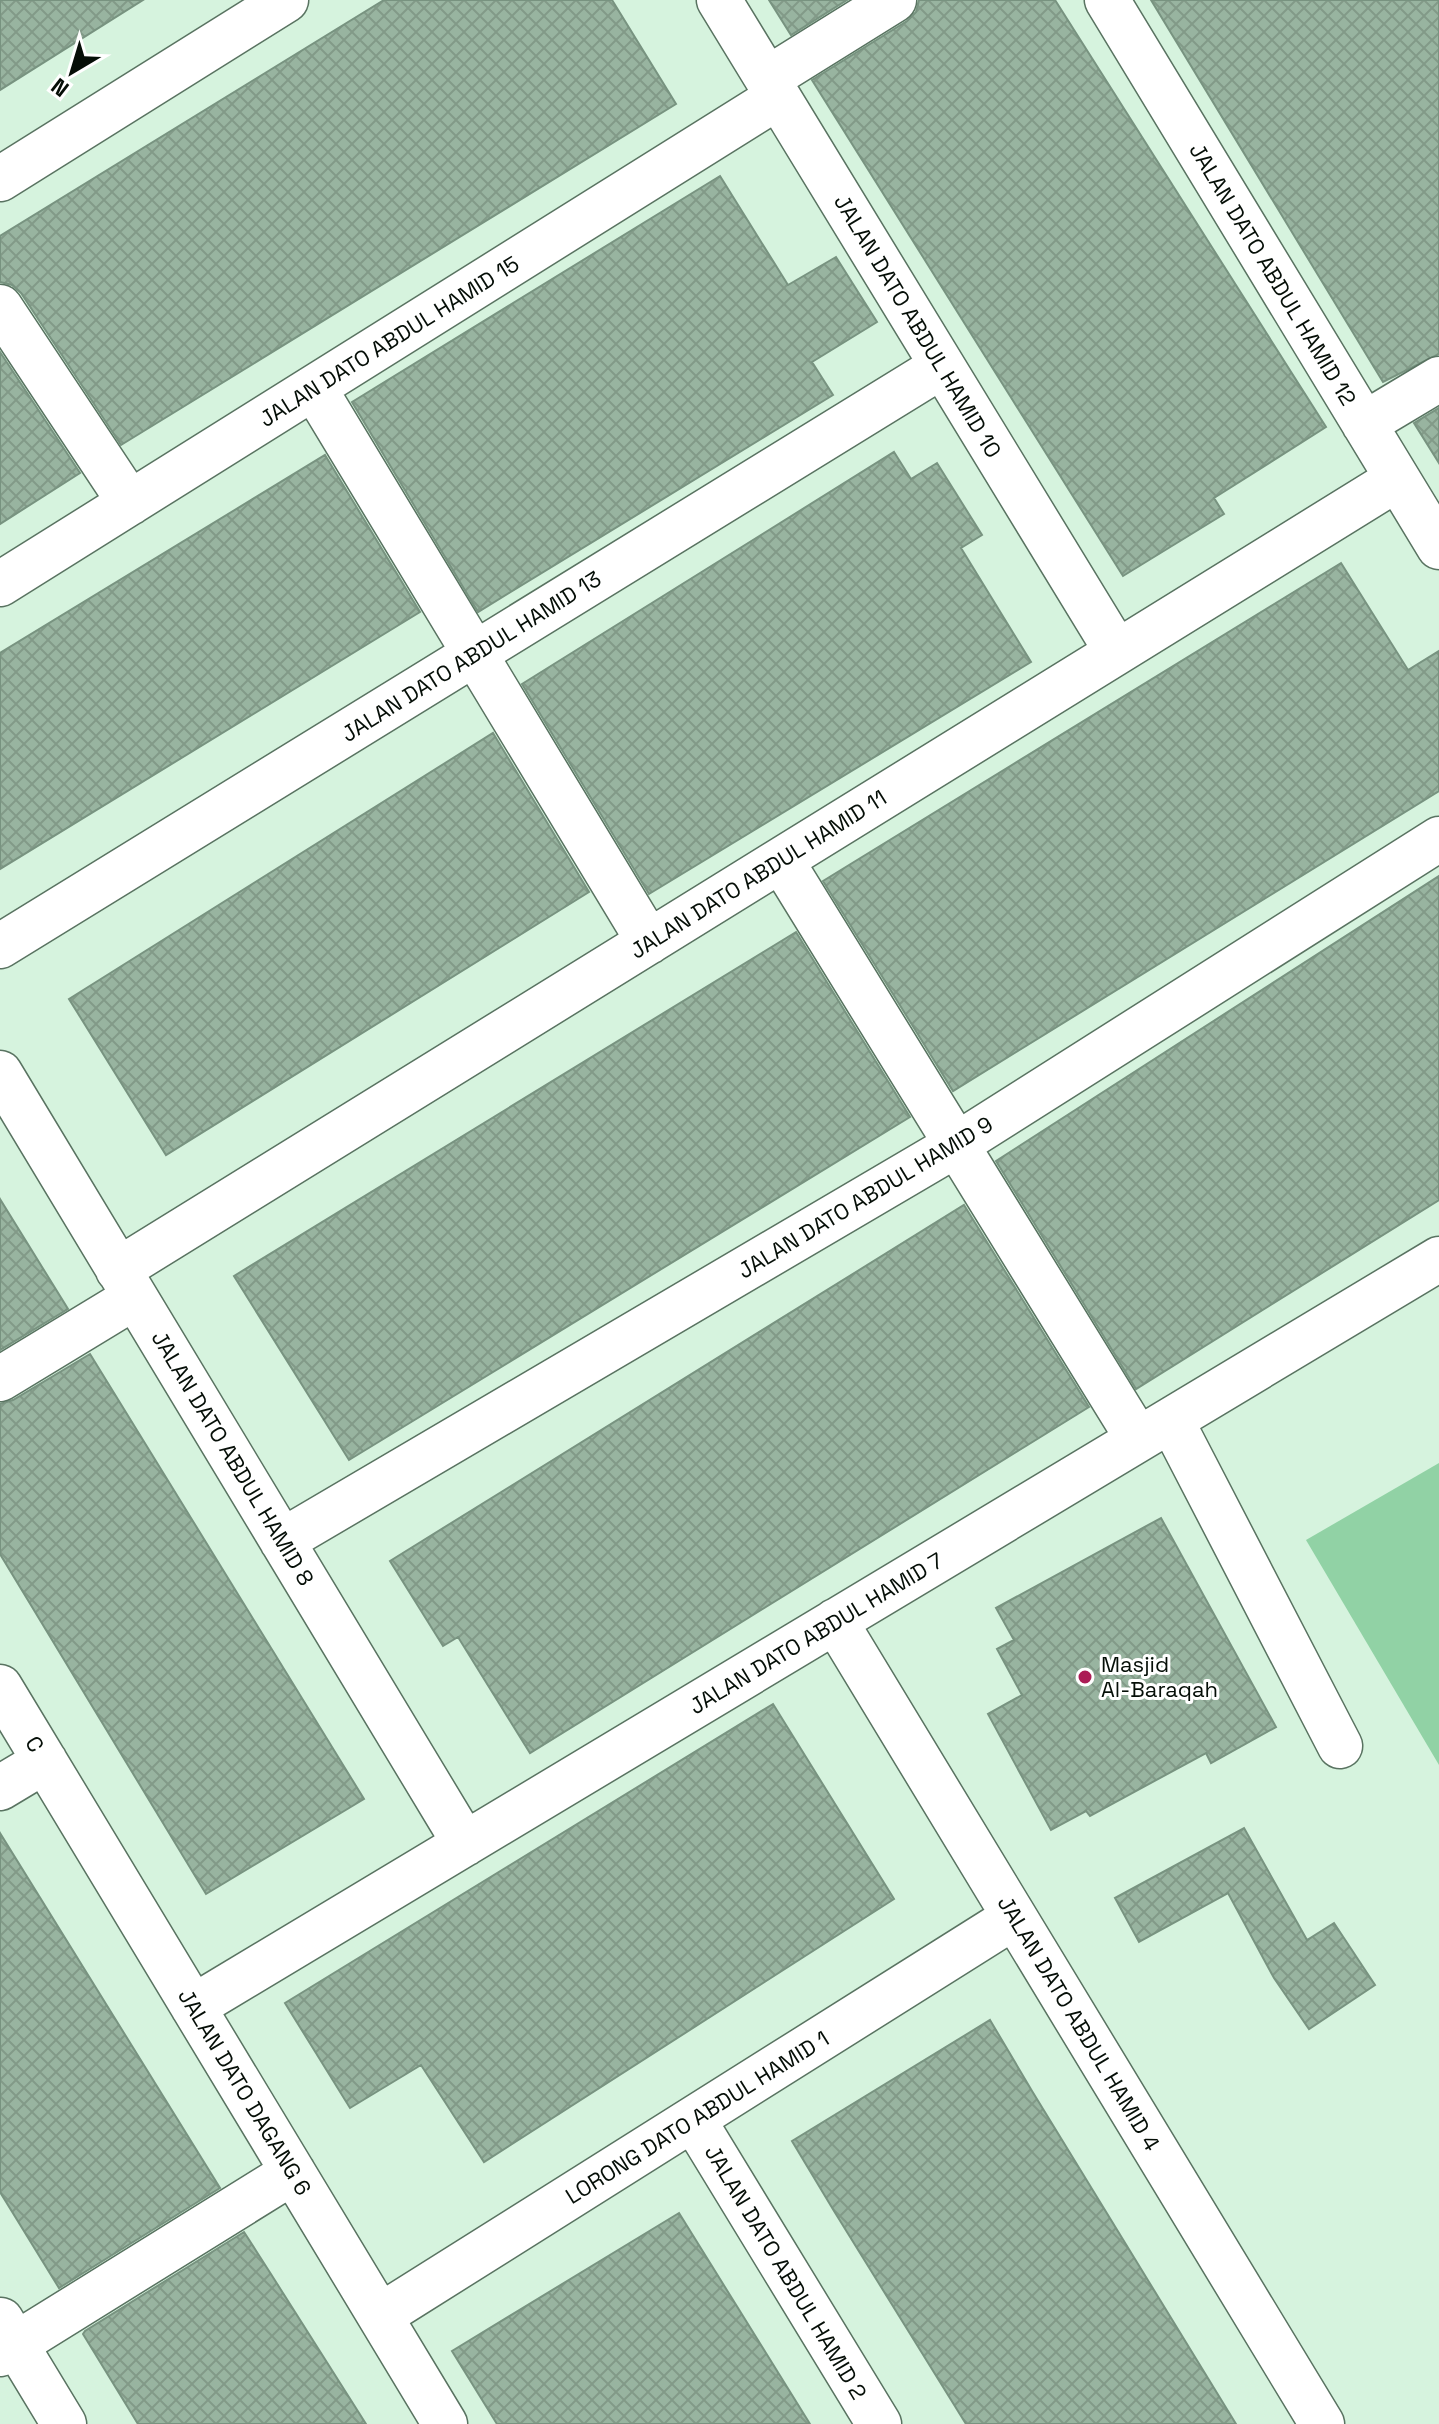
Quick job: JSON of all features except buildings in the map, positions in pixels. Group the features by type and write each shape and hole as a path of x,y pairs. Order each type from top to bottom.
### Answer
{"street":[{"path":"0,179 286,0"},
{"name":"JALAN DATO ABDUL HAMID 10","path":"719,0 1117,652"},
{"name":"JALAN DATO ABDUL HAMID 15","path":"0,584 314,388 773,88 894,0"},
{"name":"JALAN DATO ABDUL HAMID 12","path":"1107,0 1439,547"},
{"path":"0,307 130,503"},
{"name":"JALAN DATO ABDUL HAMID 13","path":"0,946 942,366"},
{"path":"1364,424 1439,379"},
{"path":"314,388 649,942"},
{"name":"JALAN DATO ABDUL HAMID 11","path":"0,1379 127,1283 649,942 1397,479"},
{"name":"JALAN DATO ABDUL HAMID 9","path":"282,1541 956,1145 1439,839"},
{"path":"781,860 956,1145 1155,1430 1340,1746"},
{"name":"JALAN DATO ABDUL HAMID 8","path":"0,1073 465,1844"},
{"name":"JALAN DATO ABDUL HAMID 7","path":"193,2007 1439,1259"},
{"name":"JALAN DATO ABDUL HAMID 4","path":"835,1621 1322,2424"},
{"name":"C","path":"0,1687 45,1761"},
{"path":"0,1788 45,1761"},
{"name":"JALAN DATO DAGANG 6","path":"45,1761 445,2424"},
{"name":"LORONG DATO ABDUL HAMID 1","path":"380,2316 1014,1917"},
{"name":"JALAN DATO ABDUL HAMID 2","path":"693,2119 879,2424"},
{"path":"64,2424 5,2340 293,2172"}],"green space":[{"path":"1439,1463 1439,1765 1306,1540"}],"place":[{"name":"Masjid Al-Baraqah","path":"1085,1677"}]}
